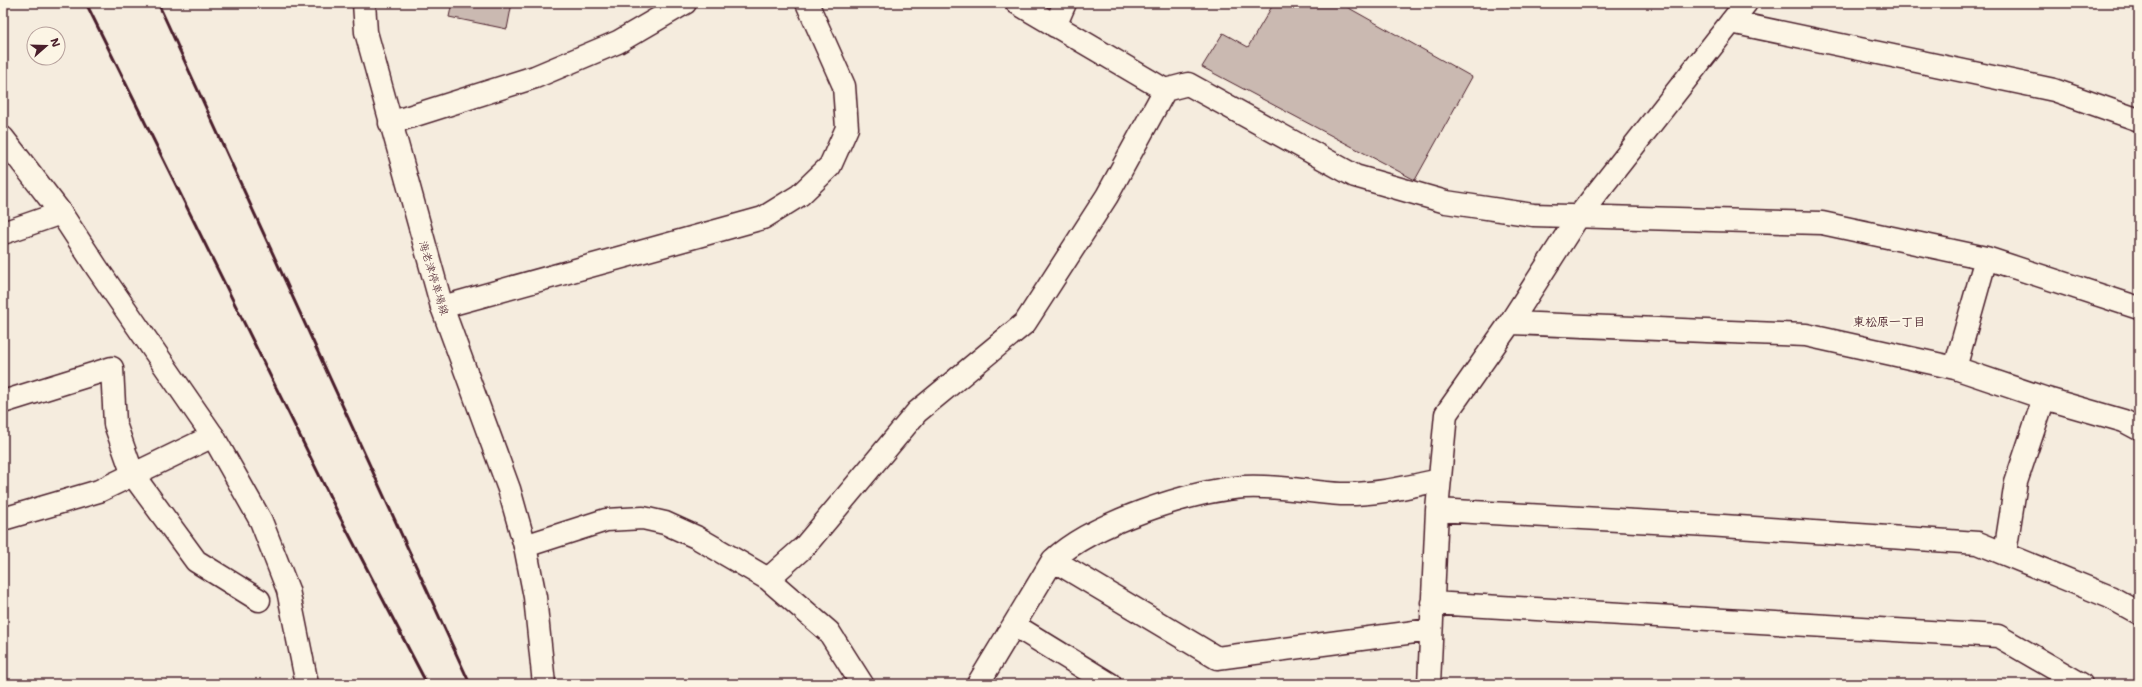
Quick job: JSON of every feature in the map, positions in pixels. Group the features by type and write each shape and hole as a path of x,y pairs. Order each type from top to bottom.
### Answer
{"street":[{"name":"海老津停車場線","path":"364,3 366,32 442,307 510,489 525,546 535,597 544,684"},
{"path":"390,123 535,77 618,42 685,3"},
{"path":"442,307 763,218 800,195 830,166 847,128 844,86 807,3"},
{"path":"1017,3 1165,90 1188,84 1355,176 1446,202 1533,215 1822,223 1986,258 2139,308"},
{"path":"1055,26 1065,3"},
{"path":"1428,684 1437,510 1446,414 1510,323 1578,217 1746,3"},
{"path":"1731,22 2054,90 2139,120"},
{"path":"768,579 805,546 917,412 1025,323 1107,196 1165,90"},
{"path":"3,138 61,213 97,268 213,436 261,521 288,590 307,684"},
{"path":"3,233 61,213"},
{"path":"1955,368 1986,258"},
{"path":"1510,323 1806,335 1955,368 2044,398 2124,421 2139,429"},
{"path":"3,402 112,368 115,424 134,475 196,561 259,600"},
{"path":"2005,553 2016,482 2044,398"},
{"path":"3,519 99,491 213,436"},
{"path":"978,684 1053,560 1065,548 1106,526 1184,498 1210,491 1245,487 1343,494 1386,491 1440,480"},
{"path":"1437,510 1700,524 1978,543 2110,597 2139,613"},
{"path":"525,546 606,520 643,518 665,523 696,537 768,579 829,632 862,684"},
{"path":"1053,560 1217,658 1430,630"},
{"path":"1432,603 1998,636 2081,684"},
{"path":"1014,625 1110,684"}],"building":[{"path":"452,3 512,3 507,29 449,17"},
{"path":"1274,3 1340,3 1472,77 1415,180 1202,67 1223,33 1248,47"}],"railway":[{"path":"86,3 340,517 427,684"},
{"path":"158,3 470,684"}],"district":[{"name":"東松原一丁目","path":"1889,322"}]}
